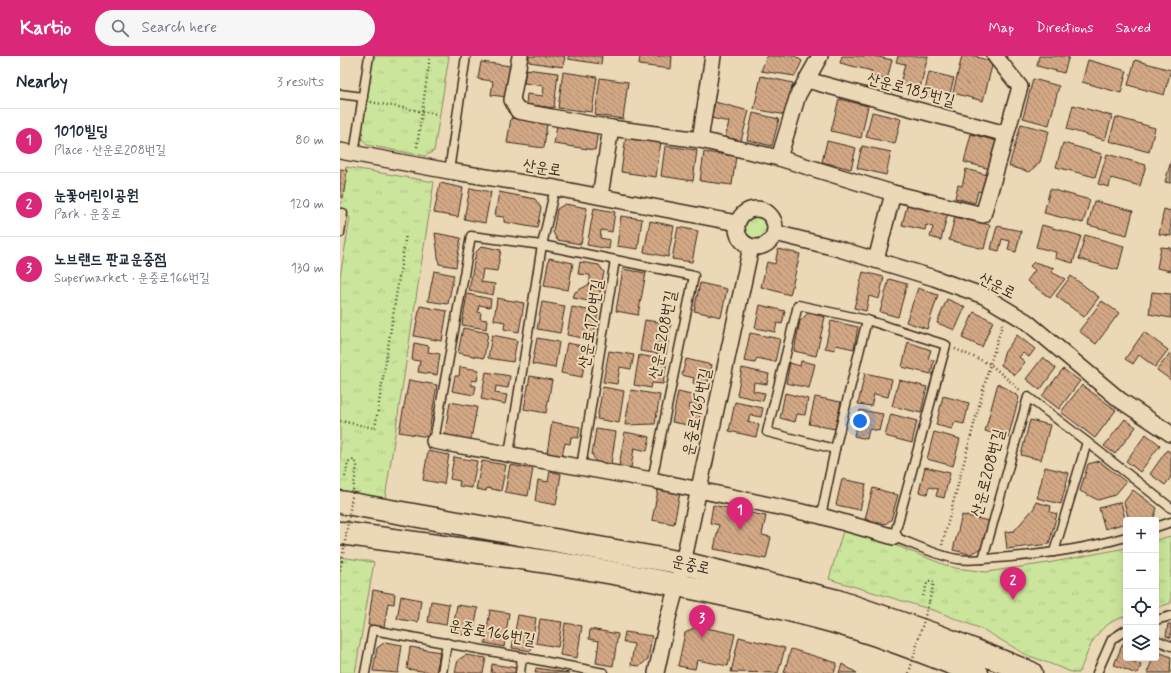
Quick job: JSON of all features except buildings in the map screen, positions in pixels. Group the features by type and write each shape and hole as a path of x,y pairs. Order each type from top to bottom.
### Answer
{"main road":[{"name":"운중로","path":"340,502 683,563 837,601 938,636 1031,673"},
{"name":"운중로","path":"340,533 485,552 677,585 815,616 930,655 977,673"}],"street":[{"path":"520,56 512,100 518,111 611,128 700,140 738,148 779,158 893,193 983,215 1020,87 995,56"},
{"path":"700,140 713,56"},
{"path":"779,158 798,95 820,56"},
{"name":"산운로185번길","path":"807,80 1006,134"},
{"path":"600,196 611,128"},
{"name":"산운로","path":"347,152 449,171 600,196 737,223"},
{"path":"876,260 893,193"},
{"path":"755,208 761,209 771,215 776,226 775,232 773,238 763,246 751,246 741,240 738,235 737,223 744,213 755,208"},
{"name":"산운로","path":"775,232 876,260 934,278 984,296 1027,322 1120,400 1171,434"},
{"name":"운중로165번길","path":"677,585 751,246"},
{"path":"434,441 652,480 821,516 894,537"},
{"path":"656,673 677,585"}],"lane":[{"path":"347,152 366,99 369,56"},
{"path":"449,171 466,56"},
{"path":"340,94 366,99"},
{"path":"509,454 542,245 555,188"},
{"path":"340,213 343,214 340,233"},
{"name":"산운로170번길","path":"434,441 471,236 542,245 615,260 581,467"},
{"name":"산운로208번길","path":"615,260 694,276 652,480"},
{"path":"835,449 767,432 798,305 868,320 946,345 894,537 939,554 958,559 1017,557 1102,544 1123,538"},
{"path":"821,516 835,449 868,320"},
{"path":"1028,397 1171,508"},
{"name":"산운로208번길","path":"984,559 1028,397"},
{"path":"1054,552 1087,442"},
{"path":"1159,526 1171,522"},
{"path":"1159,619 1171,616"},
{"name":"운중로166번길","path":"365,673 373,630 604,673"},
{"path":"1096,673 1112,639 1123,632"},
{"path":"1159,641 1171,646"},
{"path":"442,673 447,643"},
{"path":"520,673 522,657"}],"path":[{"path":"417,147 430,56"},
{"path":"366,99 436,114"},
{"path":"340,421 375,428 406,234"},
{"path":"939,554 990,364 1007,310"},
{"path":"946,345 990,364 1028,397"},
{"path":"340,570 357,466 354,460 348,462 345,477"},
{"path":"908,673 934,582 930,581 927,584 923,596"}],"green space":[{"path":"371,56 449,56 434,151 425,156 367,145 359,135"},
{"path":"346,167 434,182 384,505 340,496 340,277 350,218 341,207"},
{"path":"756,215 765,219 769,228 765,237 756,241 747,237 743,228 747,219"},
{"path":"843,531 900,547 955,568 987,572 1048,563 1123,549 1123,617 1115,620 1100,631 1091,645 1079,673 1074,673 1025,654 984,630 936,611 829,579"},
{"path":"1171,536 1171,603 1159,607 1159,553 1159,539"},
{"path":"340,557 374,562 355,673 340,673"}],"place":[{"name":"1010빌딩","path":"740,530"},
{"name":"눈꽃어린이공원","path":"1013,600"},
{"name":"노브랜드 판교운중점","path":"702,638"}]}
